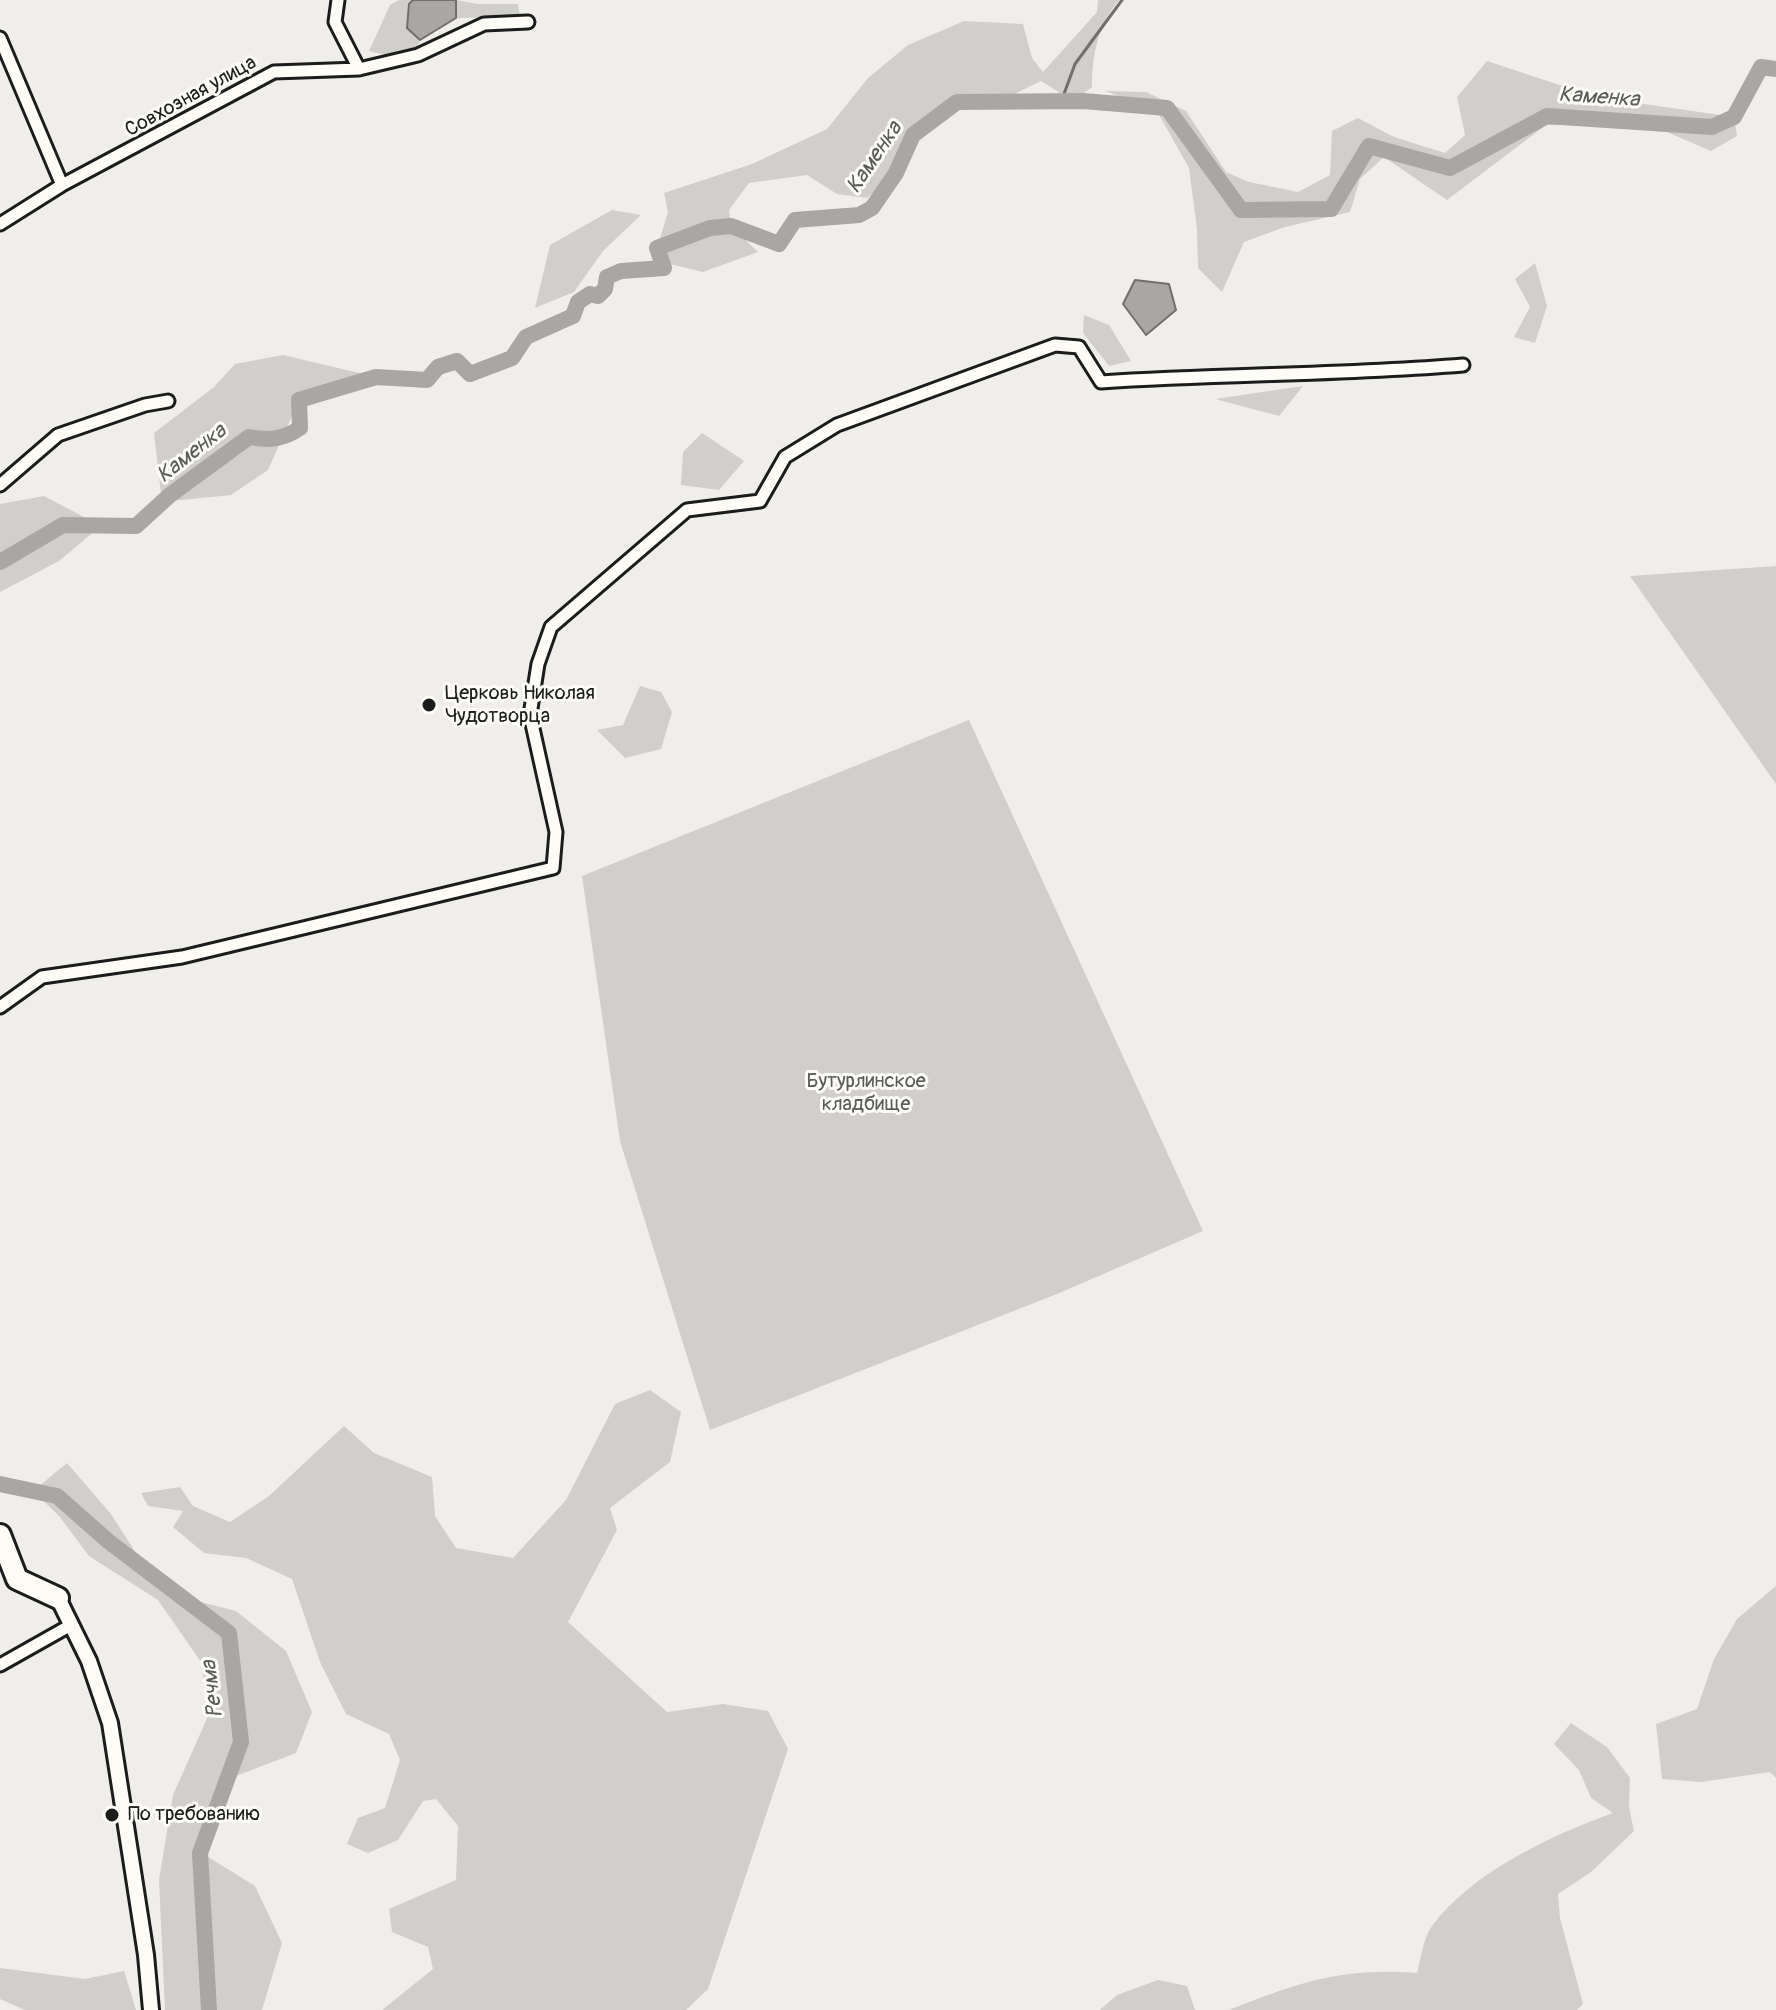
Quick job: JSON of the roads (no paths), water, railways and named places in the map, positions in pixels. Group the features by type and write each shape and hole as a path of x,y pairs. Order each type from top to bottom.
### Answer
{"highway":[{"path":"0,1535 17,1579 58,1598"}],"main road":[{"path":"58,1598 89,1661 110,1723 146,1955 151,2010"}],"street":[{"path":"338,0 335,22 359,69"},
{"name":"Совхозная улица","path":"0,224 62,185 274,72 359,69 418,55 484,24 528,22"},
{"path":"0,38 62,185"},
{"path":"0,1007 42,977 182,957 553,868 556,832 530,715 538,664 551,627 687,510 760,501 785,457 837,425 1055,345 1079,347 1101,382 1226,373 1366,373 1463,365"},
{"path":"0,485 58,435 145,405 168,401"},
{"path":"0,1665 71,1625"}],"waterway":[{"path":"1061,102 1075,64 1122,0"},
{"name":"Каменка","path":"0,562 63,525 136,526 170,495 249,437 276,438 300,428 299,400 376,377 427,380 438,367 457,361 470,374 512,358 526,337 573,316 578,302 590,294 598,296 605,289 607,277 621,271 664,268 657,248 710,228 731,226 779,244 795,220 859,215 872,208 896,173 913,135 957,102 1083,101 1167,108 1241,210 1331,209 1369,146 1450,168 1547,116 1712,127 1734,117 1761,67 1776,69"},
{"name":"Речма","path":"0,1484 57,1496 108,1541 229,1633 241,1742 200,1853 209,2010"}],"place":[{"name":"Церковь Николая Чудотворца","path":"429,705"},
{"name":"По требованию","path":"112,1815"}],"park label":[{"name":"Бутурлинское кладбище","path":"866,1094"}]}
